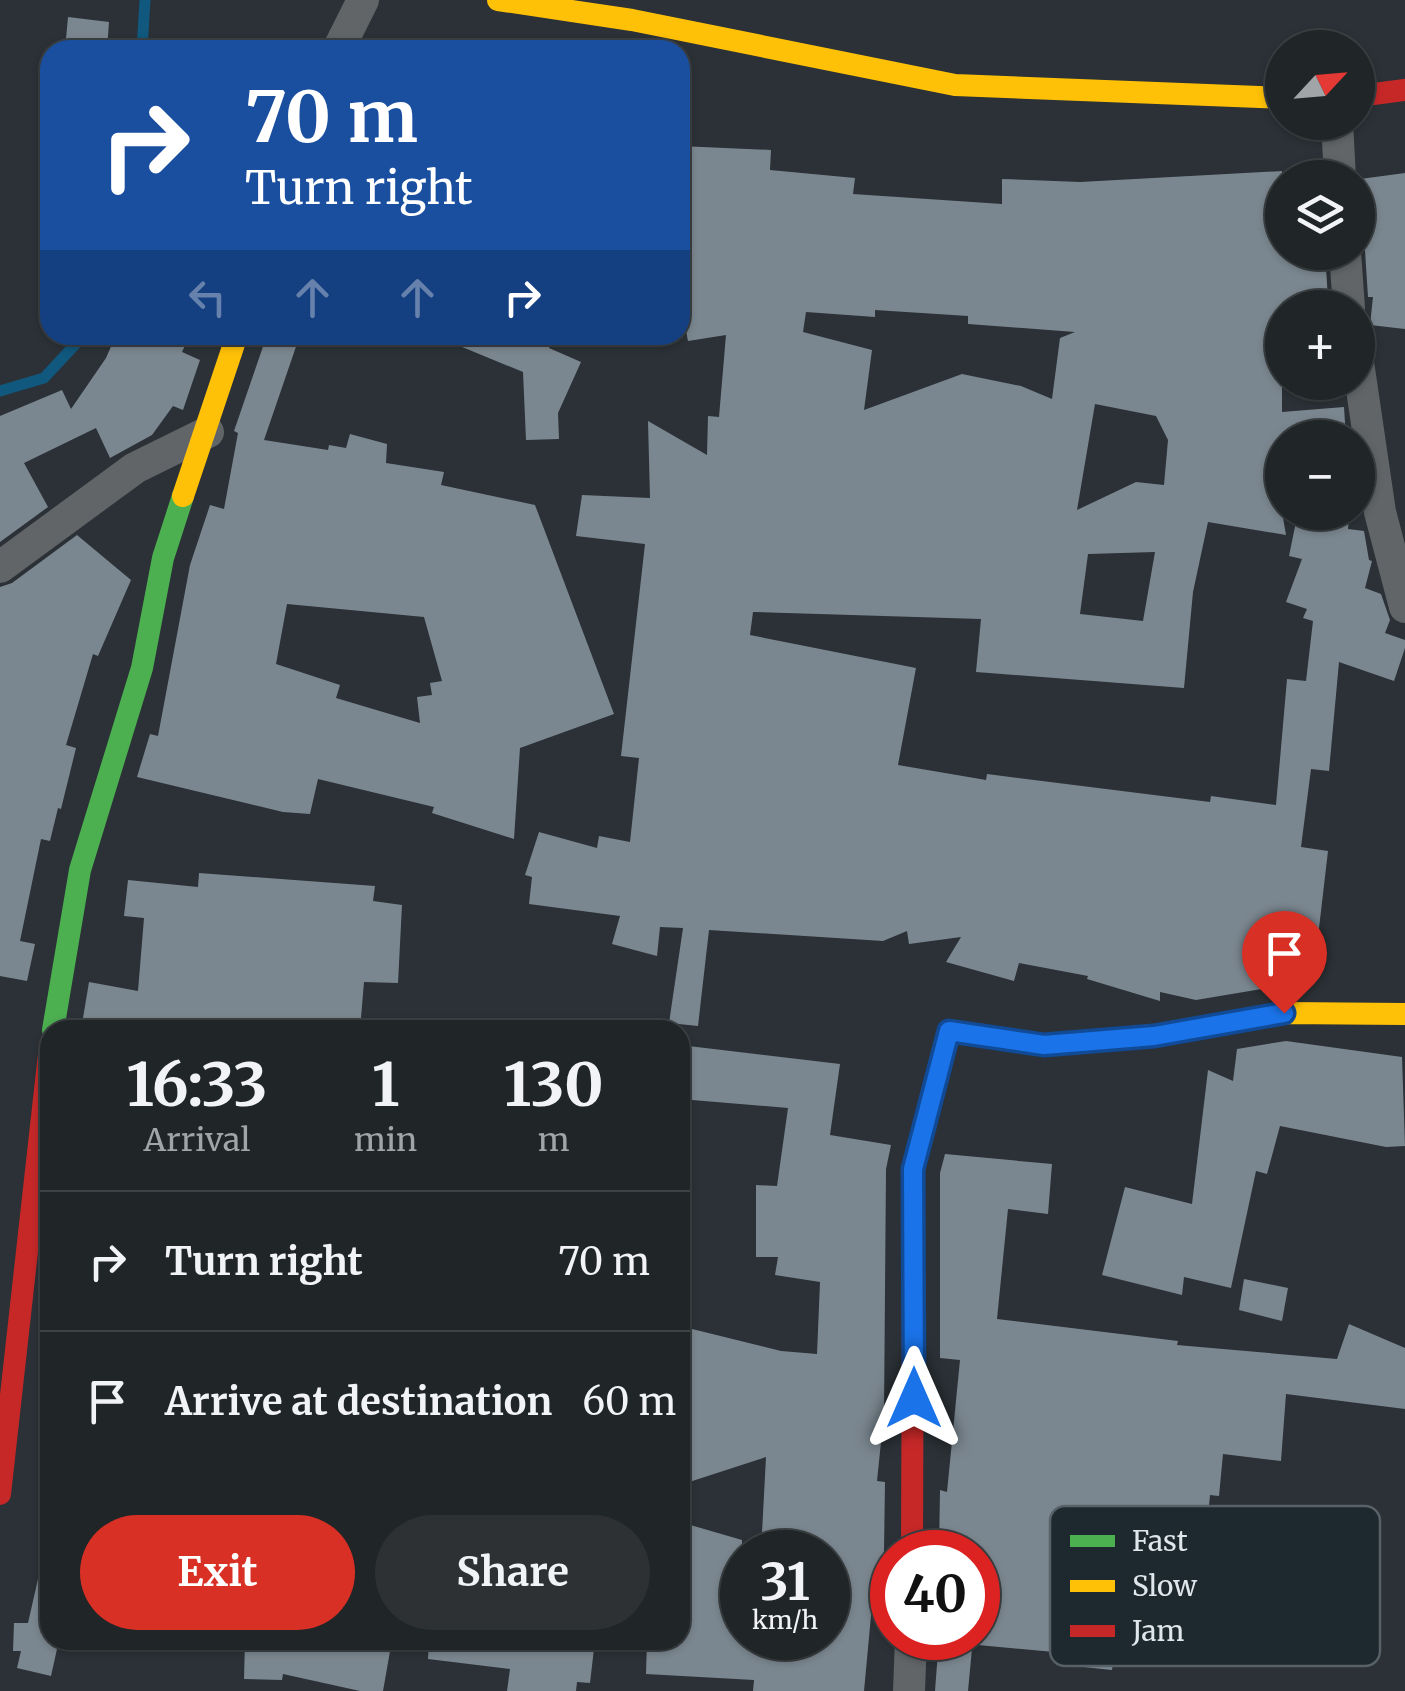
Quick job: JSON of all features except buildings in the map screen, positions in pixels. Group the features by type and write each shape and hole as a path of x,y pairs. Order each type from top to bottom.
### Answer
{"street":[{"path":"343,40 363,0"},
{"path":"498,0 633,10 954,85 1265,97"},
{"path":"1375,94 1405,90"},
{"path":"54,1020 80,870 142,668 163,558 234,345"},
{"path":"1364,400 1380,512 1405,607"},
{"path":"0,567 135,468 208,432"},
{"path":"912,1530 913,1169 949,1031 1044,1045 1154,1036 1284,1013 1405,1014"},
{"path":"0,1494 40,1135"},
{"path":"910,1660 910,1691"}],"waterway":[{"path":"143,40 145,0"},
{"path":"0,391 44,378 75,345"}],"traffic: fast":[{"path":"55,1020 80,870 142,668 163,558 183,496"}],"traffic: slow":[{"path":"498,0 632,20 955,85 1265,97"},
{"path":"183,496 234,345"},
{"path":"913,1242 913,1169 949,1031 1044,1045 1154,1035 1284,1013 1405,1014"}],"traffic: jam":[{"path":"1375,94 1405,90"},
{"path":"0,1494 40,1135"},
{"path":"912,1530 913,1242"}],"route":[{"path":"914,1398 913,1169 949,1031 1044,1045 1154,1036 1284,1013"}]}
